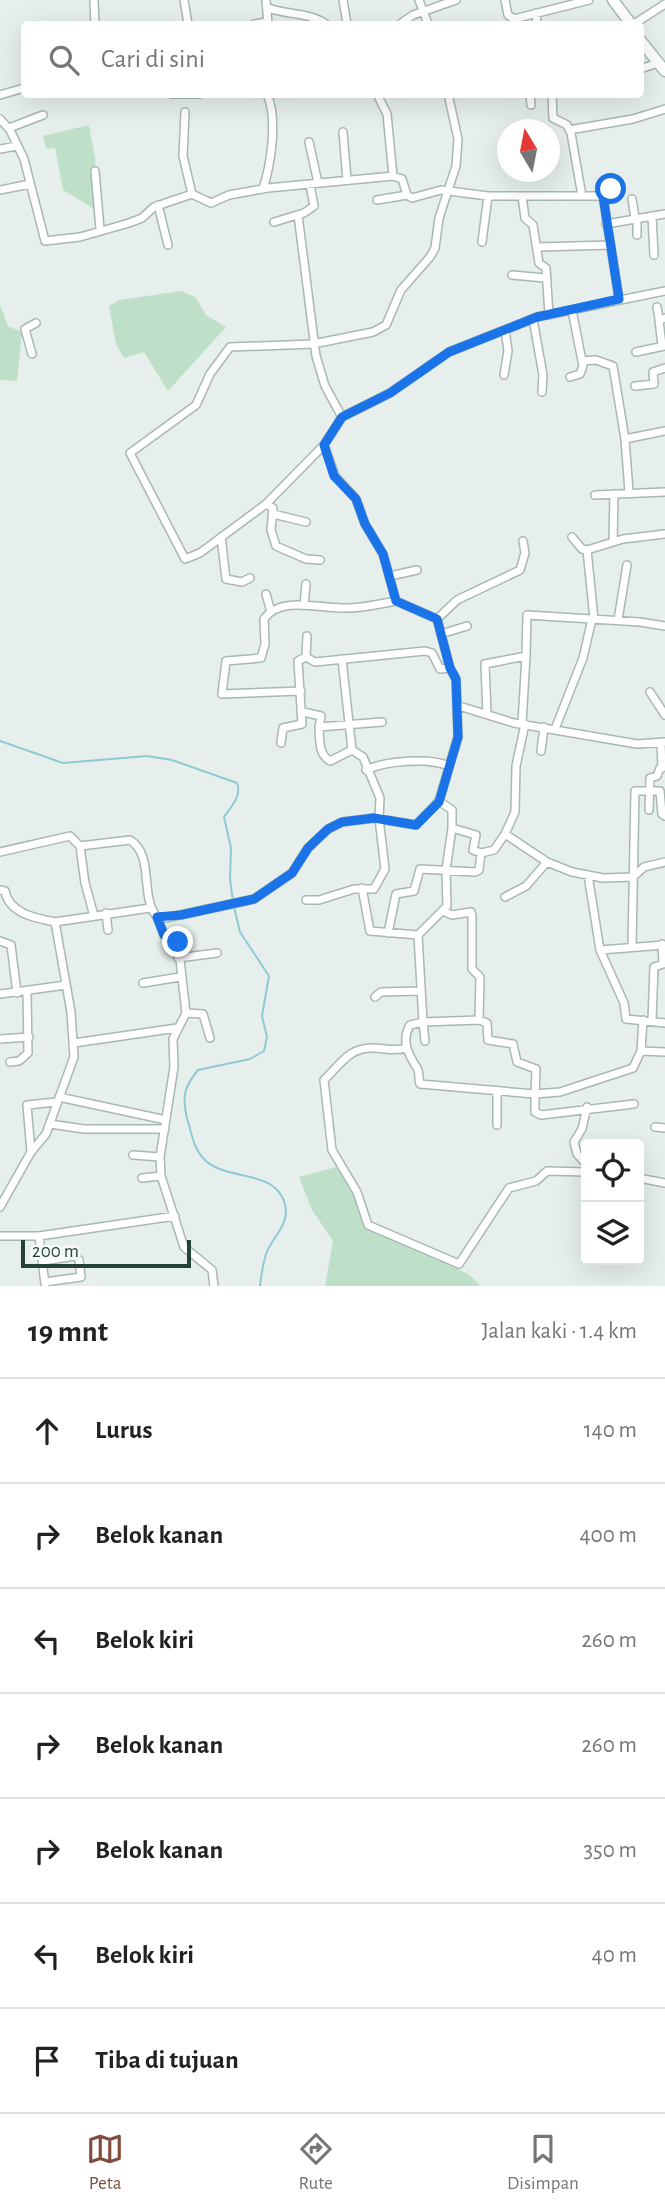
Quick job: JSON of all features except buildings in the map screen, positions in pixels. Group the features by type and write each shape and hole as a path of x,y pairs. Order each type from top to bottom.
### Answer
{"main road":[{"path":"613,0 630,21"},
{"path":"644,45 662,67"}],"street":[{"path":"93,0 95,21"},
{"path":"184,0 188,21"},
{"path":"343,0 346,21"},
{"path":"419,0 426,21"},
{"path":"406,21 456,0"},
{"path":"505,0 510,18 589,0"},
{"path":"637,21 665,1"},
{"path":"267,4 288,15 311,16 320,21"},
{"path":"536,13 537,21"},
{"path":"644,69 662,67"},
{"path":"0,95 21,89"},
{"path":"262,189 272,153 273,112 268,98"},
{"path":"379,98 387,114 393,176"},
{"path":"449,98 458,139 456,166 433,252 401,290 386,325 373,332 313,344 228,348 210,374 197,405 130,453 184,559 200,553 266,504 324,445 342,417 390,393 449,352 533,319 665,291"},
{"path":"530,98 531,105"},
{"path":"552,98 553,118 569,130 582,196"},
{"path":"569,130 633,119 665,109"},
{"path":"186,111 183,156 192,194"},
{"path":"9,128 43,115"},
{"path":"0,119 9,128 24,159 44,241 80,237 142,218 158,205 192,194 211,204 229,195 262,189 393,176 402,179 407,195"},
{"path":"343,132 347,180"},
{"path":"274,222 299,215 314,206 309,142"},
{"path":"0,149 17,146"},
{"path":"95,171 100,229"},
{"path":"613,179 611,190 604,191 603,196 619,299"},
{"path":"0,190 30,184"},
{"path":"377,200 407,195 412,198 433,190 488,196 603,196"},
{"path":"482,242 488,196"},
{"path":"522,196 525,218 533,225 539,263 546,268 549,315"},
{"path":"632,199 638,235"},
{"path":"158,205 168,245"},
{"path":"606,224 665,214"},
{"path":"299,215 303,228 303,269 313,344 325,386 342,417"},
{"path":"652,216 654,255"},
{"path":"538,247 610,245"},
{"path":"512,275 545,278"},
{"path":"636,352 663,346 662,318 657,307"},
{"path":"570,377 580,374 582,361 572,310"},
{"path":"533,319 543,375 542,392"},
{"path":"32,354 25,329 36,323"},
{"path":"504,375 508,351 505,330"},
{"path":"582,361 596,360 612,366 625,439 629,492"},
{"path":"635,386 654,384 653,372 665,368"},
{"path":"625,439 665,431"},
{"path":"324,445 334,476 356,499 365,524 375,535 396,601"},
{"path":"595,495 665,492"},
{"path":"613,542 614,494"},
{"path":"266,504 272,506 271,530 276,547 306,559 320,560"},
{"path":"273,514 306,522"},
{"path":"572,537 582,549 587,550 613,542 665,534"},
{"path":"221,537 226,579 242,582 250,578"},
{"path":"437,619 457,600 518,572 525,553 523,541"},
{"path":"555,729 583,658 593,619 587,550"},
{"path":"618,620 627,565"},
{"path":"390,576 417,570"},
{"path":"304,605 306,584"},
{"path":"266,594 271,612"},
{"path":"301,691 222,694 226,662 261,656 264,619 271,612 304,605 342,608 396,601 437,619"},
{"path":"452,828 476,835 473,850 481,853 494,850 514,815 516,766 523,724 527,615 618,620 665,626"},
{"path":"157,917 244,904 292,873 308,848 328,829 342,822 379,818 416,825 439,802 458,737 459,706 456,679 450,668 437,619"},
{"path":"441,634 467,626"},
{"path":"281,743 284,728 302,724 301,691 296,666 306,657 307,636"},
{"path":"306,657 320,663 430,651 440,669 450,668"},
{"path":"487,714 485,664 526,656"},
{"path":"306,900 312,902 362,888 378,887 385,869 378,791 366,770 363,758 352,750 342,659"},
{"path":"650,692 665,715"},
{"path":"459,706 498,720 637,744 663,742 663,768 657,776 650,778 649,810"},
{"path":"303,712 321,716 319,727 322,753 328,761 352,750"},
{"path":"319,727 382,722"},
{"path":"541,751 544,727"},
{"path":"366,770 393,762 435,761 449,766"},
{"path":"632,946 635,791 660,791 662,814 665,816"},
{"path":"425,1041 419,991 418,935 447,906 446,870 452,828 452,810 439,802"},
{"path":"505,834 547,862 588,875 633,877 644,867 665,862"},
{"path":"0,852 70,836 80,846 85,883 94,916"},
{"path":"80,846 102,845 124,839 138,845 143,858 149,908 157,917 164,935 178,941 186,1013 177,1028 160,1157 162,1176 184,1247 212,1270 214,1286"},
{"path":"388,933 396,894 414,891 420,869 479,870 481,853"},
{"path":"505,897 526,886 547,862"},
{"path":"588,875 600,950 624,1003 626,1019 665,1023"},
{"path":"362,888 370,932 418,935"},
{"path":"0,890 5,891 8,904 14,909 55,922 149,908"},
{"path":"443,911 452,915 471,912 472,969 480,977 479,1020"},
{"path":"106,913 108,930"},
{"path":"0,1207 50,1124 74,1057 66,985 55,922"},
{"path":"0,941 11,945 17,993"},
{"path":"600,950 663,945 663,964 654,967 641,1051 633,1068 560,1092 545,1088 535,1094 423,1086 406,1048 410,1025 479,1020 487,1023 488,1040 513,1044 517,1062 536,1069 535,1094 535,1112 541,1115 587,1107 634,1104"},
{"path":"178,958 217,953"},
{"path":"143,983 180,977"},
{"path":"0,995 66,985"},
{"path":"374,997 381,992 419,991"},
{"path":"10,1062 25,1058 30,1037 27,992"},
{"path":"186,1013 203,1014 210,1038"},
{"path":"74,1043 177,1028"},
{"path":"0,1039 30,1037"},
{"path":"406,1048 396,1051 363,1048 352,1051 324,1080 332,1150 357,1192 368,1225 459,1264 509,1188 536,1181 548,1171 581,1172"},
{"path":"641,1051 665,1052"},
{"path":"497,1091 497,1125"},
{"path":"31,1152 27,1105 58,1100 166,1120"},
{"path":"581,1158 574,1142 582,1129 587,1107"},
{"path":"50,1124 84,1129 165,1129"},
{"path":"655,1127 665,1128"},
{"path":"133,1155 160,1157"},
{"path":"142,1178 162,1176"},
{"path":"644,1179 665,1182"},
{"path":"0,1236 39,1236 175,1216"},
{"path":"39,1236 45,1284 81,1277"},
{"path":"43,1261 77,1258 83,1286"}],"green space":[{"path":"89,125 95,158 98,211 63,190 55,148 46,149 43,136"},
{"path":"181,291 195,297 206,315 226,327 168,391 144,352 124,358 116,344 109,306 119,300"},
{"path":"0,304 8,326 22,332 17,381 0,380"},
{"path":"336,1167 355,1197 363,1222 375,1232 400,1240 468,1274 481,1286 325,1286 333,1241 312,1210 299,1177"}],"waterway":[{"path":"0,741 63,763 147,756 172,760 237,783 237,797 224,817 231,848 230,879 233,901"},
{"path":"234,907 240,932 269,976 262,1016 267,1037 264,1051 250,1059 198,1070 185,1092 185,1104 193,1139 203,1158 223,1170 269,1184 278,1191 284,1201 286,1216 266,1254 260,1286"}],"route":[{"path":"178,942 164,935 157,917 166,918 210,907 244,904 292,873 303,860 308,848 328,829 342,822 374,818 416,825 439,802 456,748 459,706 456,679 450,668 437,619 396,601 375,535 365,524 356,499 334,476 324,445 329,433 342,417 390,393 449,352 480,337 537,317 619,299 603,196 603,191 611,189"}]}
